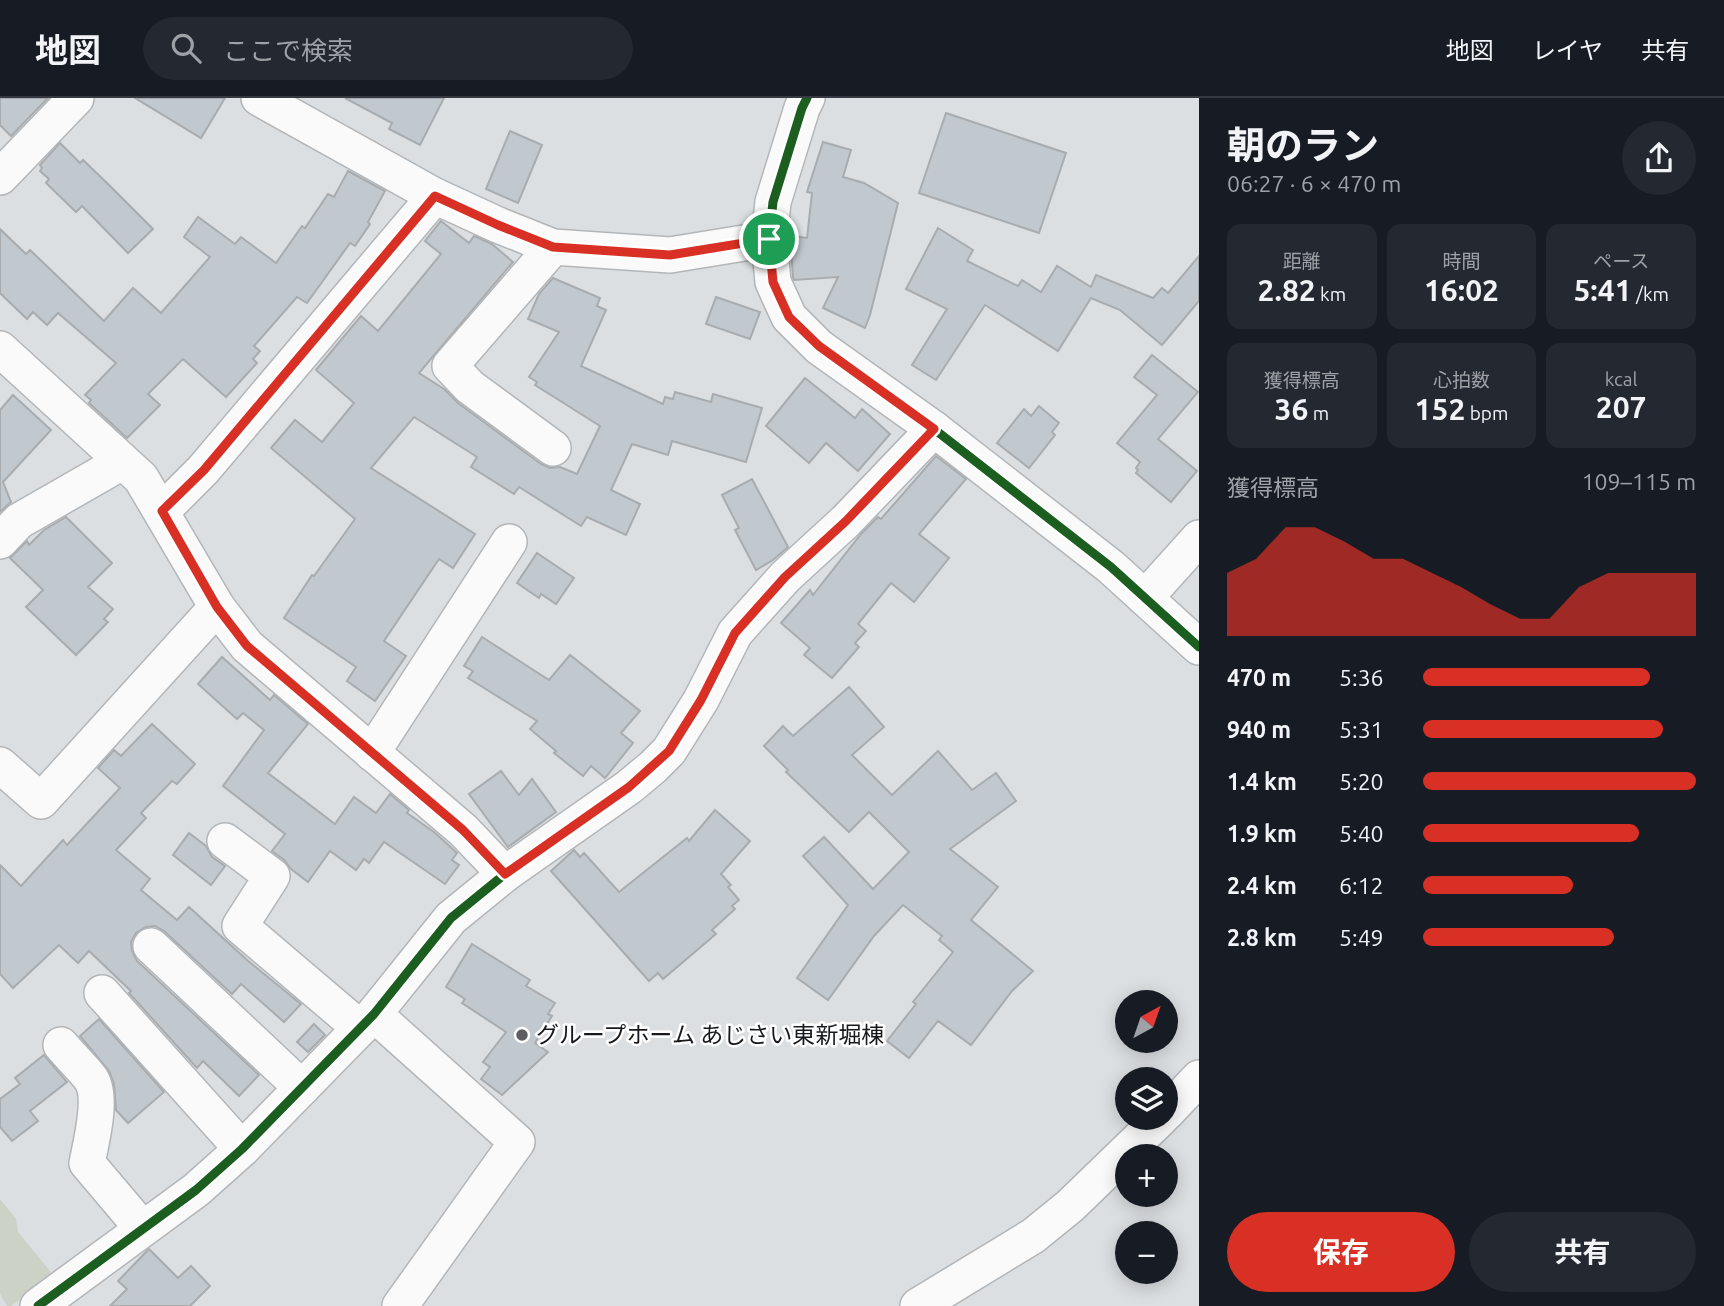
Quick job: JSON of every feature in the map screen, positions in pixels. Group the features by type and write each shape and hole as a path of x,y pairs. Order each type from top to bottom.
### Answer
{"street":[{"path":"0,177 76,98"},
{"path":"259,98 435,196 553,247 670,255 769,239"},
{"path":"807,98 773,202 769,239 773,282 789,317 819,346 934,429 1111,567 1199,647"},
{"path":"162,511 204,470 435,196"},
{"path":"553,247 450,366 470,387 553,448"},
{"path":"0,349 141,478 217,607 247,646 463,830 505,874"},
{"path":"38,1306 196,1190 242,1149 367,1021 451,918 505,874 629,787 669,751 701,700 735,633 785,577 846,521 934,429"},
{"path":"0,541 19,521 122,462"},
{"path":"1145,598 1199,538"},
{"path":"372,753 509,542"},
{"path":"0,765 41,801 217,607"},
{"path":"225,841 272,876 240,926 367,1021 517,1142 400,1306"},
{"path":"151,946 302,1088"},
{"path":"102,993 242,1149"},
{"path":"61,1045 92,1082 94,1089 93,1135 87,1163 142,1228"},
{"path":"1178,1100 1199,1078"},
{"path":"918,1306 1033,1236 1070,1206 1149,1130"}],"shaded area":[{"path":"0,1199 16,1219 18,1232 54,1276 11,1306 7,1306 0,1294"}],"building":[{"path":"0,98 48,98 11,136 0,125"},
{"path":"135,98 225,98 201,138"},
{"path":"345,98 444,98 420,145 389,129 392,123"},
{"path":"946,113 1066,153 1039,233 919,193"},
{"path":"510,131 542,145 518,203 486,189"},
{"path":"823,142 851,150 843,177 864,183 898,203 865,328 823,308 838,277 794,280 793,277 790,236 807,238 812,193 807,192"},
{"path":"60,143 80,163 83,160 153,229 128,253 82,206 76,212 46,183 49,179 40,171 40,165"},
{"path":"348,171 385,191 368,222 370,224 355,246 350,243 307,303 297,297 254,346 260,351 253,359 257,363 226,397 183,359 148,394 160,405 127,438 89,403 91,400 85,395 116,363 58,313 47,325 33,312 27,319 0,293 0,229 26,254 30,250 104,321 133,288 161,313 210,257 184,237 198,217 235,244 241,237 276,263 328,194 334,197"},
{"path":"441,221 469,243 474,236 492,244 513,262 419,373 444,389 458,403 541,464 550,468 560,467 577,474 600,426 535,385 537,382 529,377 559,332 528,319 539,294 553,278 600,298 597,306 606,310 581,366 663,404 665,397 673,399 675,392 711,402 713,394 762,408 746,462 672,441 668,455 632,444 611,490 640,504 626,535 587,517 581,526 519,487 514,494 471,467 477,457 414,417 371,468 475,534 453,568 439,559 384,641 406,656 375,701 347,681 356,667 284,618 312,575 314,576 355,519 271,448 295,420 322,442 354,403 316,370 361,316 378,331 441,254 425,241"},
{"path":"938,228 973,250 967,261 1018,286 1022,280 1041,292 1057,266 1091,287 1096,275 1153,298 1162,288 1168,293 1199,256 1199,301 1162,345 1120,310 1091,298 1058,351 985,305 936,380 912,365 947,309 906,289"},
{"path":"716,297 760,312 750,339 706,324"},
{"path":"1152,355 1198,392 1158,439 1197,471 1171,502 1136,473 1140,462 1117,443 1157,395 1134,377"},
{"path":"805,378 855,418 862,409 890,434 858,471 826,443 809,463 766,426"},
{"path":"13,395 51,430 3,482 11,502 0,512 0,410"},
{"path":"1039,406 1059,423 1052,432 1055,435 1029,468 997,443 1024,409 1031,416"},
{"path":"936,456 966,479 919,534 949,558 914,602 891,583 858,624 866,631 855,643 859,647 832,678 804,655 810,648 781,623 810,590 813,595 861,534 878,517 881,519"},
{"path":"752,479 788,547 756,570 735,530 739,528 722,495"},
{"path":"66,517 112,563 88,587 113,609 104,619 108,622 76,655 26,607 43,590 10,558 27,541 29,545 44,530"},
{"path":"537,553 574,578 556,604 541,594 539,598 517,583"},
{"path":"482,637 549,680 570,655 640,711 621,733 633,743 605,778 591,766 583,776 530,729 537,721 468,678 473,671 464,666"},
{"path":"222,657 270,700 274,695 308,724 268,773 335,824 354,797 376,813 390,794 409,810 407,813 457,853 452,860 459,865 445,884 384,842 369,863 364,859 356,870 330,851 308,882 272,851 285,834 223,786 264,730 243,713 237,719 198,684"},
{"path":"849,687 884,727 852,755 892,795 938,751 972,790 996,773 1016,801 950,849 998,887 971,920 1033,971 1012,991 971,1045 938,1021 909,1058 887,1041 916,1004 913,1002 953,952 939,940 942,936 903,905 874,936 828,1000 797,978 848,905 803,856 824,837 873,889 909,852 869,812 849,832 786,772 788,770 764,746 783,726 793,736"},
{"path":"152,724 195,764 177,784 172,781 141,813 146,818 116,850 150,879 141,890 177,920 189,907 301,1004 284,1022 241,984 232,994 164,931 155,926 146,927 136,933 131,942 137,961 259,1075 239,1096 203,1061 197,1068 129,993 131,991 89,951 78,963 59,945 13,988 0,974 0,865 21,886 63,840 67,845 120,788 98,768 114,750 121,756"},
{"path":"501,771 519,795 532,779 556,812 508,847 469,794"},
{"path":"715,810 750,841 721,874 739,900 732,906 735,909 712,930 716,934 663,979 658,973 649,981 551,871 574,850 580,857 584,853 619,892 687,838 689,841"},
{"path":"189,833 206,846 212,857 225,866 211,885 173,855"},
{"path":"472,944 530,980 526,986 555,1003 548,1014 552,1016 535,1043 548,1052 502,1095 481,1079 490,1067 483,1062 506,1032 462,1003 465,999 446,987"},
{"path":"99,1019 164,1092 128,1123 116,1110 114,1084 109,1071 80,1036"},
{"path":"314,1024 325,1035 308,1052 297,1042"},
{"path":"44,1055 67,1082 30,1111 38,1121 12,1141 0,1127 0,1099 20,1084 15,1078"},
{"path":"149,1249 178,1278 191,1266 210,1286 190,1306 110,1306 127,1289 118,1281"}],"cycle path":[{"path":"807,98 773,202 769,239 773,282 789,317 819,347 934,429 1111,567 1199,647"},
{"path":"38,1306 196,1190 242,1149 374,1014 451,918 505,874 629,787 653,767 669,751 701,700 735,633 785,577 846,521 934,429"}],"place":[{"name":"グループホーム あじさい東新堀棟","path":"522,1035"}],"route":[{"path":"435,196 553,247 670,255 769,239 773,282 789,317 819,346 934,429 846,521 785,577 735,633 701,700 669,751 629,787 505,874 463,830 247,646 217,607 162,511 204,470 435,196"}]}
